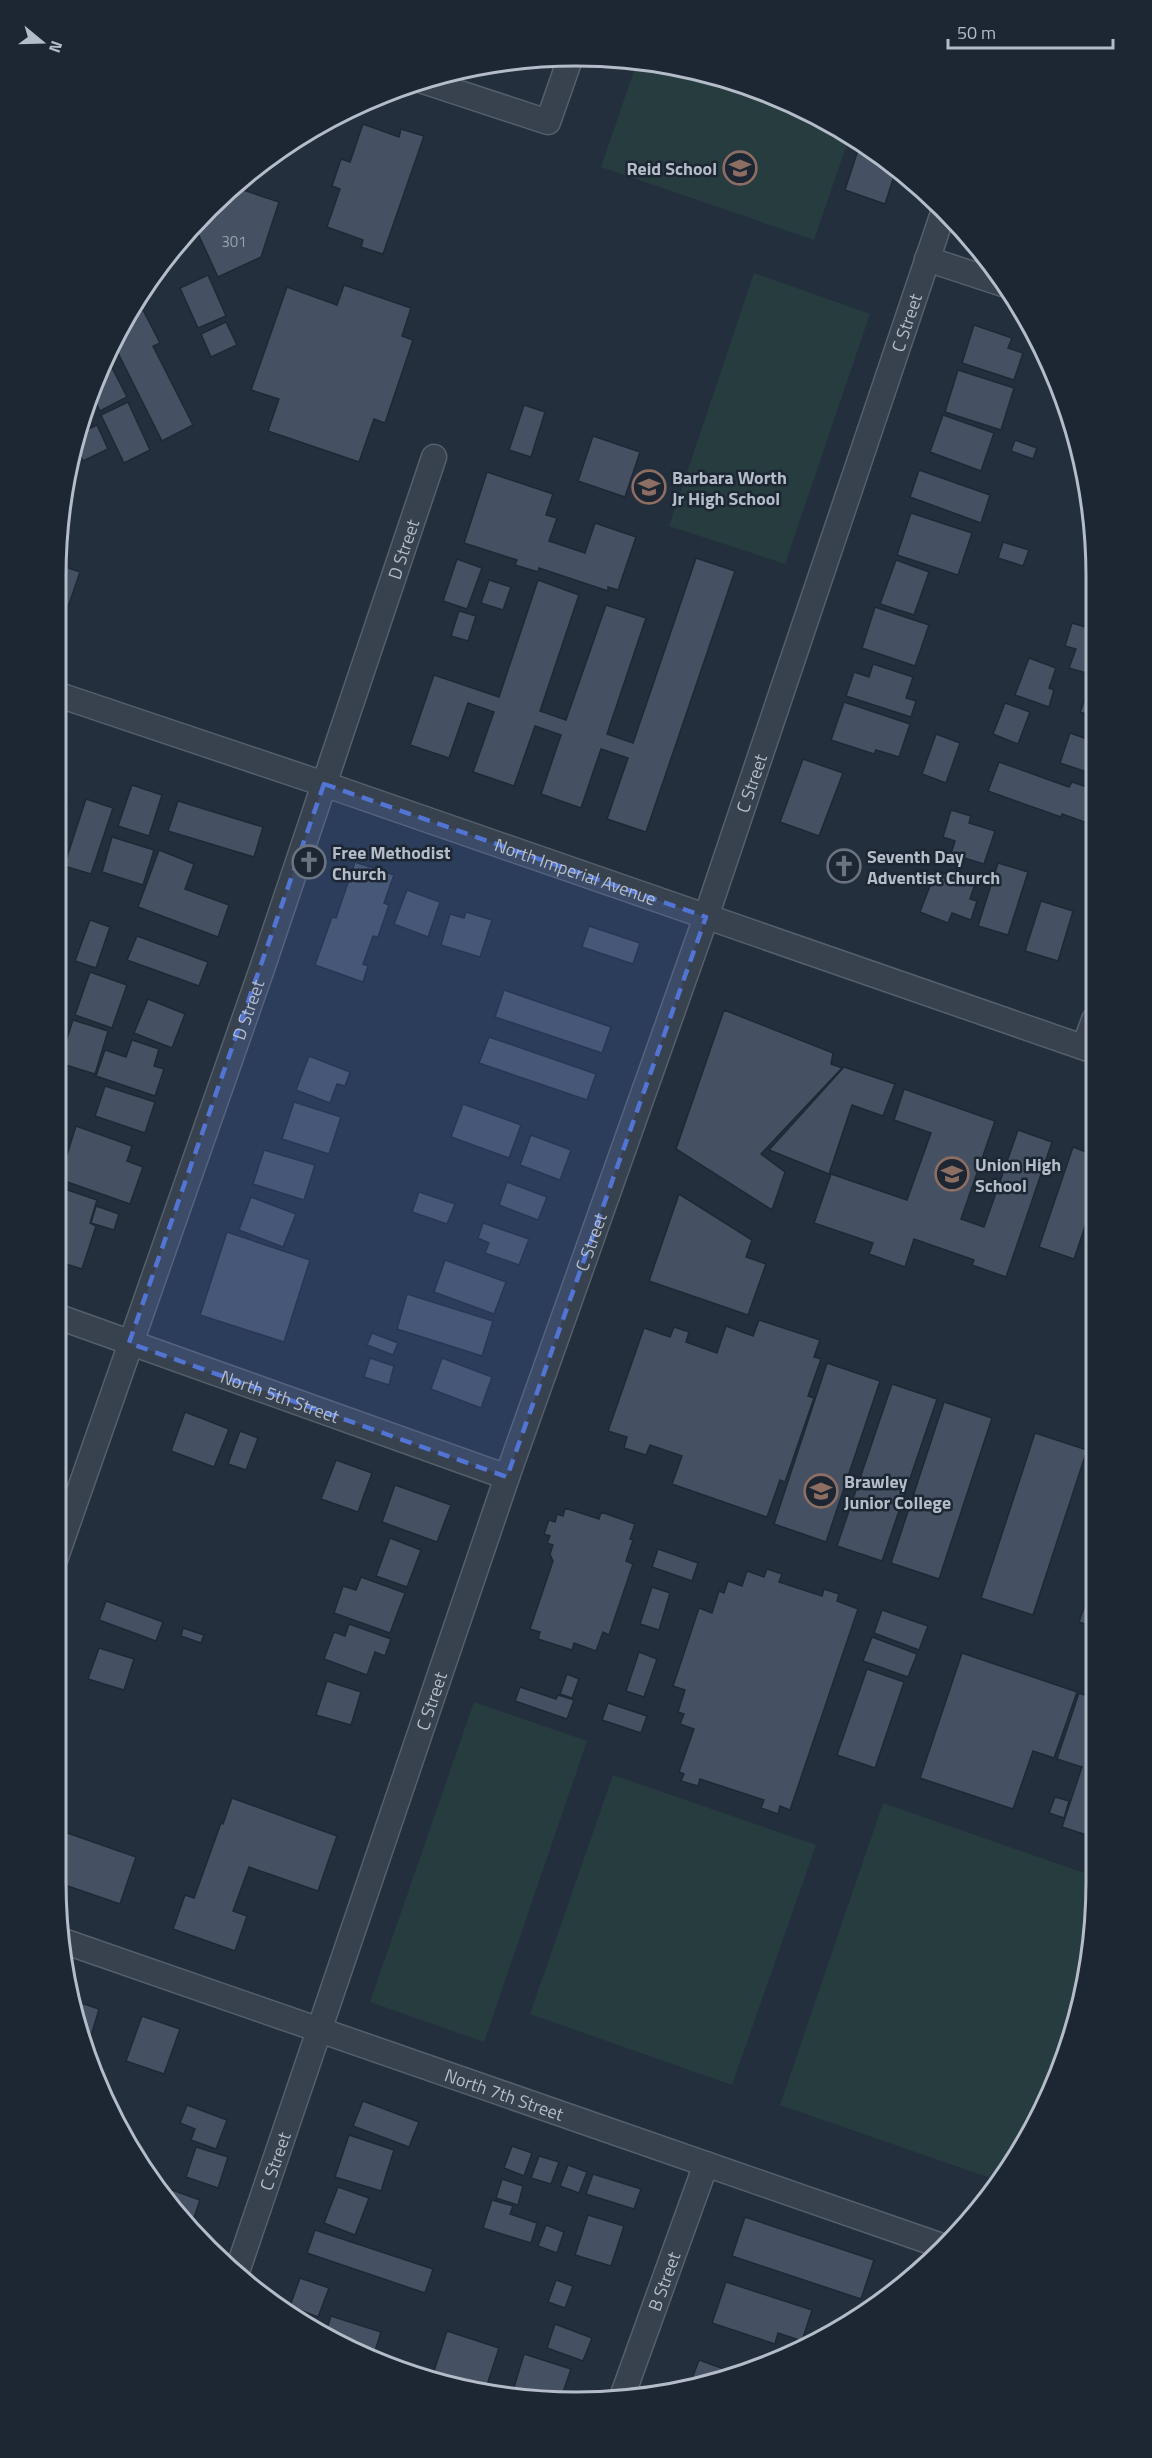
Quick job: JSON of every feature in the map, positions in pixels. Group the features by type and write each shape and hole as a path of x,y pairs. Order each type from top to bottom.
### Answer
{"street":[{"path":"436,85 548,122 567,66"},
{"name":"C Street","path":"240,2265 321,2031 507,1477 706,916 941,219"},
{"path":"927,259 991,280"},
{"name":"D Street","path":"66,1528 264,963 434,457"},
{"name":"North Imperial Avenue","path":"66,697 324,784 1086,1048"},
{"name":"North 5th Street","path":"66,1321 507,1477"},
{"name":"North 7th Street","path":"69,1943 936,2244"},
{"name":"B Street","path":"625,2390 706,2164"}],"highlighted area":[{"path":"324,784 706,917 507,1477 129,1343"}],"green space":[{"name":"Reid School","path":"635,69 708,83 740,93 802,119 847,144 814,240 601,167"},
{"path":"754,273 870,314 785,564 669,526"},
{"path":"474,1702 587,1741 484,2042 370,2002"},
{"path":"613,1775 816,1845 732,2085 530,2014"},
{"path":"883,1803 1086,1874 1082,1949 1069,2014 1059,2046 1033,2108 1018,2137 991,2178 780,2105"}],"building":[{"path":"363,124 399,137 401,129 424,136 383,254 361,247 363,240 327,227 340,189 332,186 341,159 350,162"},
{"path":"858,151 894,177 885,204 845,190"},
{"path":"243,190 279,202 261,257 218,277 198,234 215,215"},
{"path":"208,275 226,316 198,328 180,288"},
{"path":"344,285 411,308 402,336 413,340 385,423 374,419 359,462 268,431 279,399 251,390 287,287 337,305"},
{"path":"143,310 160,343 153,346 193,425 162,441 118,353"},
{"path":"226,322 237,345 211,357 201,334"},
{"path":"974,325 1012,338 1008,348 1023,353 1014,380 962,363"},
{"path":"111,367 127,397 100,411 96,403"},
{"path":"958,370 1014,388 1001,430 945,412"},
{"path":"128,402 150,450 124,463 101,415"},
{"path":"524,405 545,412 531,457 509,450"},
{"path":"943,415 994,433 981,471 930,452"},
{"path":"97,425 108,449 83,461 81,456 88,429"},
{"path":"593,436 640,452 625,497 578,481"},
{"path":"1015,440 1037,448 1033,459 1011,451"},
{"path":"919,470 990,495 981,523 910,497"},
{"path":"487,472 553,494 546,515 557,518 549,541 585,553 595,523 636,537 618,590 608,587 608,591 539,568 538,572 515,565 517,560 464,543"},
{"path":"911,513 972,533 958,575 897,555"},
{"path":"1003,542 1029,550 1023,566 998,558"},
{"path":"696,558 735,571 646,832 607,819 628,758 601,749 581,808 541,794 561,735 535,726 514,786 473,772 494,712 468,703 449,758 410,745 434,675 499,697 538,580 579,595 540,711 566,720 606,605 646,618 607,734 633,743"},
{"path":"457,559 482,568 467,609 443,601"},
{"path":"896,560 929,572 914,615 880,604"},
{"path":"66,567 80,572 66,613"},
{"path":"489,580 511,587 503,610 481,603"},
{"path":"875,607 929,625 915,666 862,648"},
{"path":"459,611 476,616 468,641 451,636"},
{"path":"1072,623 1086,627 1086,673 1069,668 1076,649 1065,646"},
{"path":"1029,658 1056,668 1049,688 1054,690 1049,707 1015,695"},
{"path":"873,664 913,677 906,698 916,701 911,717 846,696 854,672 869,677"},
{"path":"1086,697 1086,714 1080,712"},
{"path":"844,702 910,724 899,757 876,750 874,754 831,740"},
{"path":"1005,703 1030,712 1018,744 993,734"},
{"path":"1070,733 1086,739 1086,772 1060,763"},
{"path":"936,734 960,743 946,783 922,774"},
{"path":"803,759 843,773 819,836 780,822"},
{"path":"999,762 1069,787 1072,782 1086,787 1086,823 1062,814 1061,817 988,791"},
{"path":"132,785 162,795 149,836 118,826"},
{"path":"86,799 113,808 91,874 66,867 66,860"},
{"path":"178,801 263,827 254,857 168,831"},
{"path":"951,810 971,816 969,823 995,831 984,864 951,854 955,841 943,837"},
{"path":"112,837 154,850 143,885 102,872"},
{"path":"159,850 194,864 185,889 229,905 218,937 138,907"},
{"path":"355,862 394,875 384,903 389,905 378,937 373,936 363,964 368,966 363,982 315,965 332,917 336,918"},
{"path":"998,863 1028,872 1008,935 978,926"},
{"path":"936,870 975,884 970,899 977,901 971,920 952,913 948,923 920,912"},
{"path":"407,890 440,902 428,937 394,924"},
{"path":"1041,901 1073,911 1058,961 1025,951"},
{"path":"466,912 492,920 480,957 441,945 450,914 464,918"},
{"path":"90,920 110,927 96,968 75,961"},
{"path":"589,926 640,943 633,964 582,947"},
{"path":"137,936 208,962 199,986 127,960"},
{"path":"90,972 127,985 112,1028 75,1015"},
{"path":"504,990 611,1027 602,1053 495,1017"},
{"path":"148,999 185,1014 172,1048 134,1033"},
{"path":"724,1010 833,1053 831,1064 842,1068 761,1154 785,1172 772,1210 676,1149"},
{"path":"73,1020 108,1031 95,1074 66,1065 66,1042"},
{"path":"489,1037 596,1074 587,1100 479,1063"},
{"path":"132,1040 159,1049 154,1066 164,1069 155,1096 96,1076 105,1050 126,1057"},
{"path":"309,1056 350,1072 345,1086 337,1084 330,1103 296,1090"},
{"path":"844,1067 895,1084 883,1116 852,1105 829,1174 769,1150"},
{"path":"105,1086 155,1102 145,1133 95,1116"},
{"path":"904,1089 995,1121 961,1219 984,1227 1018,1130 1052,1142 1006,1277 972,1265 974,1260 914,1239 905,1267 869,1254 873,1243 814,1223 831,1174 907,1200 931,1133 894,1120"},
{"path":"294,1102 341,1117 329,1154 282,1139"},
{"path":"463,1104 521,1125 509,1158 451,1137"},
{"path":"76,1126 132,1146 127,1161 143,1167 130,1204 66,1182 66,1158"},
{"path":"531,1135 571,1150 560,1180 520,1165"},
{"path":"1073,1147 1086,1152 1086,1224 1074,1259 1039,1247"},
{"path":"264,1150 315,1165 304,1200 253,1184"},
{"path":"507,1182 547,1197 538,1220 499,1205"},
{"path":"66,1189 97,1200 90,1223 96,1226 82,1269 66,1264"},
{"path":"419,1192 455,1204 447,1224 412,1212"},
{"path":"679,1194 752,1240 746,1257 766,1264 748,1315 649,1281"},
{"path":"251,1197 296,1214 283,1247 239,1230"},
{"path":"96,1206 119,1214 114,1230 91,1223"},
{"path":"483,1223 529,1239 519,1265 485,1253 489,1243 478,1238"},
{"path":"227,1232 310,1260 284,1342 200,1315"},
{"path":"445,1260 506,1282 494,1314 434,1292"},
{"path":"407,1294 493,1321 482,1356 397,1329"},
{"path":"759,1320 820,1340 814,1357 821,1359 808,1396 814,1398 785,1482 780,1480 767,1517 672,1484 682,1456 650,1445 646,1455 624,1448 627,1437 608,1431 644,1328 670,1337 674,1327 689,1332 686,1342 717,1353 726,1326 753,1336"},
{"path":"372,1333 398,1343 393,1355 367,1345"},
{"path":"370,1358 394,1366 389,1385 364,1377"},
{"path":"442,1358 492,1377 481,1408 431,1389"},
{"path":"827,1363 880,1381 826,1542 774,1524"},
{"path":"892,1384 937,1399 882,1561 837,1546"},
{"path":"944,1402 992,1418 939,1579 891,1563"},
{"path":"185,1412 229,1429 214,1467 171,1451"},
{"path":"240,1431 258,1438 246,1470 228,1464"},
{"path":"1035,1433 1086,1450 1033,1615 981,1598"},
{"path":"336,1460 372,1473 358,1512 321,1499"},
{"path":"395,1485 451,1505 437,1542 382,1522"},
{"path":"565,1508 599,1519 601,1512 635,1524 630,1539 633,1540 626,1561 633,1564 609,1635 603,1632 596,1651 574,1643 572,1650 538,1639 540,1632 530,1629 553,1561 550,1554 553,1545 547,1543 550,1536 544,1534 549,1520 555,1522 557,1514 563,1516"},
{"path":"390,1538 421,1550 407,1587 376,1576"},
{"path":"658,1549 698,1563 692,1581 652,1567"},
{"path":"767,1569 782,1574 779,1582 822,1596 824,1589 839,1594 837,1601 858,1609 790,1810 780,1806 778,1814 761,1808 764,1800 700,1779 698,1786 681,1781 684,1774 679,1772 694,1729 680,1724 684,1714 678,1712 685,1690 673,1686 699,1608 712,1613 719,1591 724,1593 728,1581 742,1586 747,1571 764,1577"},
{"path":"361,1577 405,1593 390,1633 334,1613 343,1586 356,1590"},
{"path":"652,1587 670,1593 659,1630 640,1624"},
{"path":"106,1601 163,1622 156,1641 99,1620"},
{"path":"1086,1601 1086,1624 1079,1622"},
{"path":"882,1610 928,1626 919,1650 874,1633"},
{"path":"349,1624 391,1639 385,1656 375,1652 367,1675 324,1659 334,1632 345,1636"},
{"path":"183,1628 204,1635 201,1643 181,1636"},
{"path":"872,1637 917,1654 908,1677 863,1661"},
{"path":"99,1648 134,1659 124,1690 88,1679"},
{"path":"639,1652 657,1659 644,1697 626,1691"},
{"path":"962,1653 1077,1692 1054,1758 1033,1751 1013,1809 920,1778"},
{"path":"867,1669 904,1682 875,1768 837,1755"},
{"path":"567,1674 579,1679 572,1698 560,1694"},
{"path":"327,1681 361,1692 351,1725 316,1715"},
{"path":"520,1687 556,1699 558,1695 574,1700 567,1719 515,1701"},
{"path":"1079,1693 1086,1695 1086,1835 1062,1827 1082,1767 1057,1759"},
{"path":"608,1703 647,1716 641,1733 602,1720"},
{"path":"1055,1797 1069,1801 1064,1818 1049,1813"},
{"path":"232,1798 337,1836 318,1891 249,1867 233,1911 247,1916 235,1951 173,1929 185,1895 194,1898"},
{"path":"66,1832 136,1857 120,1904 66,1885"},
{"path":"81,2003 99,2009 91,2038"},
{"path":"142,2016 180,2029 164,2074 126,2061"},
{"path":"363,2101 419,2122 409,2147 353,2126"},
{"path":"187,2105 227,2120 216,2149 191,2140 195,2129 180,2123"},
{"path":"349,2135 394,2150 381,2191 335,2177"},
{"path":"512,2146 532,2153 524,2176 504,2168"},
{"path":"196,2147 228,2157 218,2188 186,2177"},
{"path":"539,2156 559,2162 551,2184 531,2178"},
{"path":"568,2165 587,2172 579,2193 560,2186"},
{"path":"593,2174 641,2189 634,2209 586,2194"},
{"path":"502,2179 523,2186 518,2205 496,2198"},
{"path":"338,2187 369,2198 355,2235 324,2223"},
{"path":"169,2189 200,2200 194,2219"},
{"path":"492,2200 513,2206 510,2214 537,2223 531,2243 483,2228"},
{"path":"588,2215 624,2226 611,2266 575,2255"},
{"path":"745,2217 874,2260 861,2299 732,2256"},
{"path":"546,2225 564,2232 557,2253 538,2246"},
{"path":"315,2230 433,2269 425,2293 307,2253"},
{"path":"300,2278 329,2288 318,2317 291,2304"},
{"path":"556,2280 573,2286 565,2308 548,2302"},
{"path":"726,2282 812,2310 803,2339 799,2340 778,2333 775,2344 712,2323"},
{"path":"331,2316 381,2332 375,2350 327,2327"},
{"path":"555,2324 592,2338 583,2361 547,2348"},
{"path":"447,2331 499,2348 487,2384 434,2371"},
{"path":"524,2354 571,2369 563,2392 514,2388"},
{"path":"699,2360 726,2370 708,2375 692,2378"}],"place":[{"name":"Reid School","path":"740,168"},
{"name":"Barbara Worth Jr High School","path":"649,487"},
{"name":"Free Methodist Church","path":"309,862"},
{"name":"Seventh Day Adventist Church","path":"844,866"},
{"name":"Union High School","path":"952,1174"},
{"name":"Brawley Junior College","path":"821,1491"}]}
